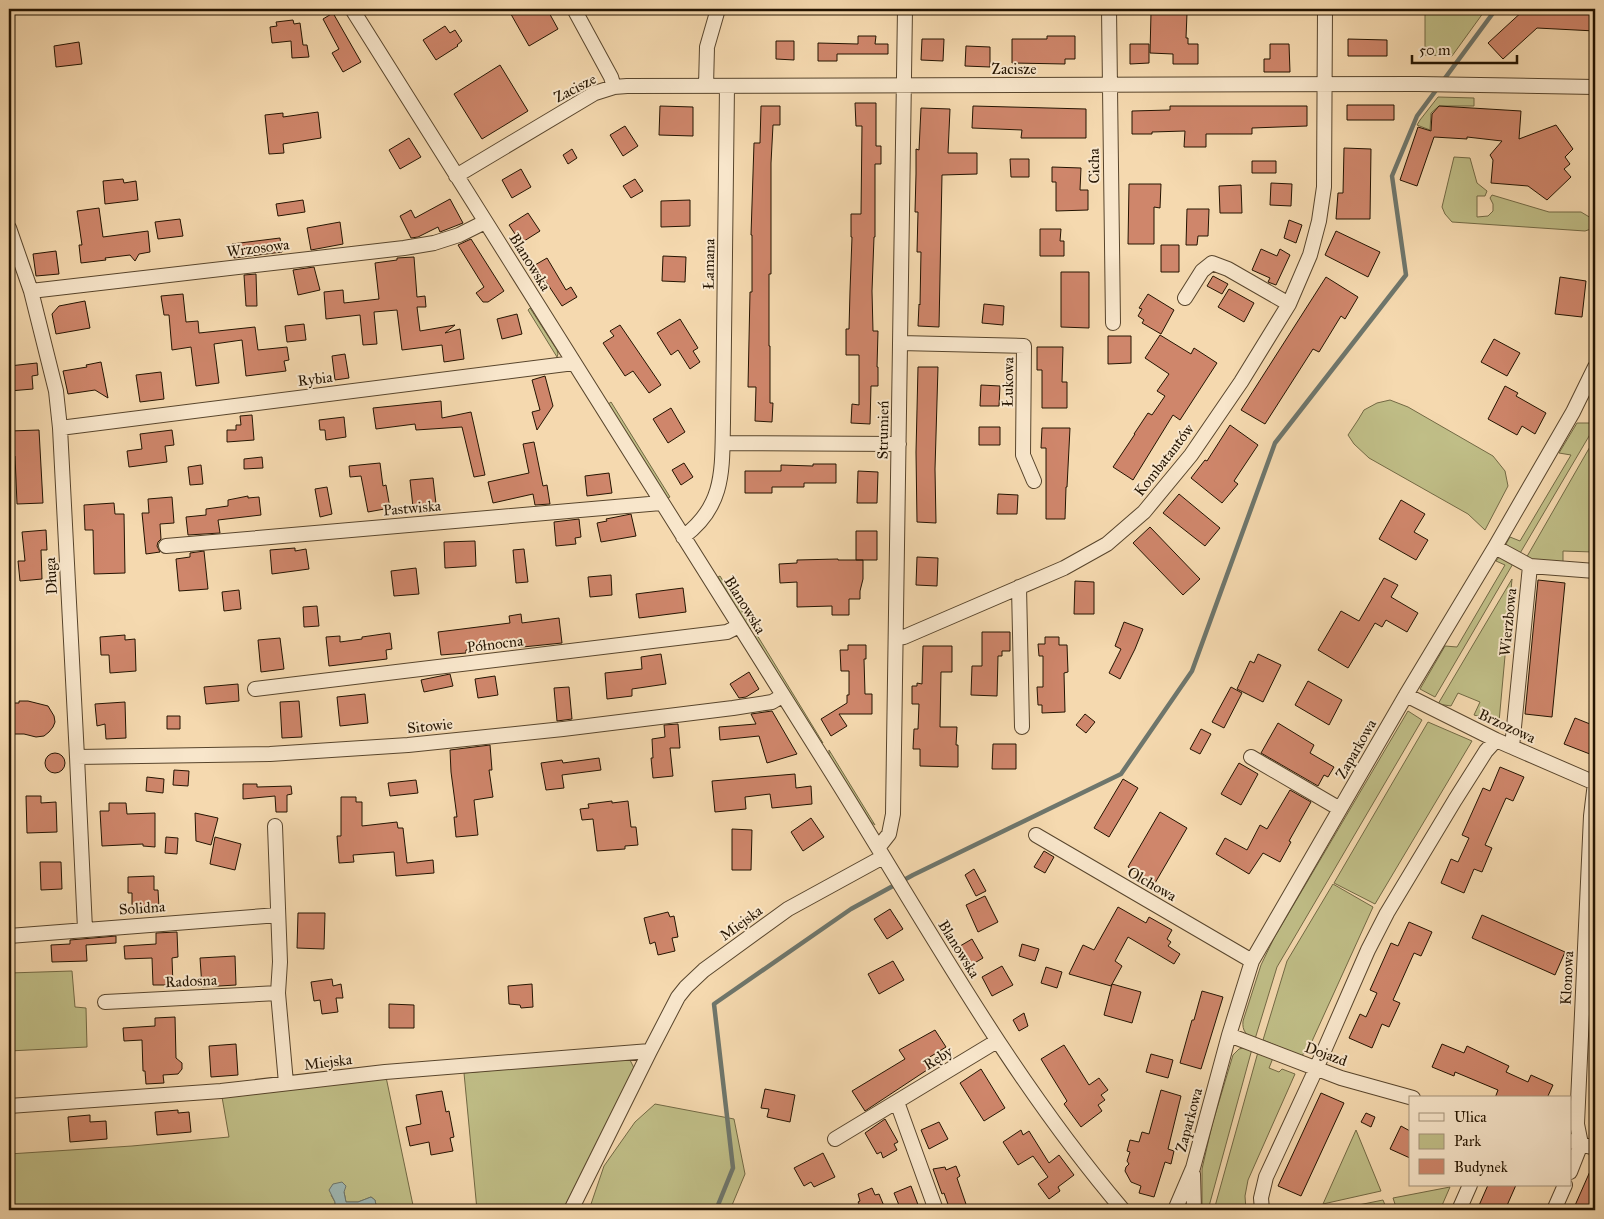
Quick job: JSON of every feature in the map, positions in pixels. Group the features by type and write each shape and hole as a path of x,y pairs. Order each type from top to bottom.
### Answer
{"street":[{"name":"Blanowska","path":"352,9 881,852 997,1041 1058,1129 1123,1210"},
{"path":"574,9 611,77 614,88"},
{"path":"706,86 707,48 718,9"},
{"name":"Strumień","path":"881,852 889,834 893,814 905,9"},
{"name":"Cicha","path":"1109,9 1113,323"},
{"name":"Kombatantów","path":"897,638 904,637 1064,568 1107,544 1144,512 1191,455 1241,382 1288,304 1310,255 1319,221 1324,187 1326,9"},
{"name":"Zacisze","path":"456,176 595,92 627,86 1458,84 1595,87"},
{"name":"Łamana","path":"683,537 702,519 712,505 716,498 721,476 727,86"},
{"name":"Wrzosowa","path":"31,291 404,248 434,243 459,235 485,222"},
{"name":"Długa","path":"9,228 31,291 56,391 60,428 85,929"},
{"path":"1185,298 1202,271 1212,263 1228,269 1288,304"},
{"name":"Łukowa","path":"900,343 1024,346 1023,455 1034,481"},
{"name":"Rybia","path":"60,428 574,363"},
{"name":"Zaparkowa","path":"1175,1210 1193,1168 1229,1035 1252,961 1573,412 1595,367"},
{"path":"723,443 899,444"},
{"name":"Pastwiska","path":"166,546 661,503"},
{"path":"1495,547 1530,566 1595,571"},
{"name":"Wierzbowa","path":"1512,746 1530,566"},
{"path":"1019,587 1022,727"},
{"name":"Północna","path":"255,689 727,632 739,626"},
{"name":"Brzozowa","path":"1406,695 1496,740 1595,783"},
{"name":"Sitowie","path":"77,757 270,754 408,745 563,729 732,708 766,703 782,696"},
{"path":"1262,1210 1261,1198 1266,1177 1368,950 1387,913 1455,800 1486,751 1496,740"},
{"path":"1251,757 1340,809"},
{"name":"Klonowa","path":"1576,1142 1590,825 1595,783"},
{"path":"275,826 280,962 278,993 286,1084"},
{"name":"Olchowa","path":"1036,836 1252,961"},
{"name":"Miejska","path":"571,1210 678,997 695,978 788,909 881,852"},
{"name":"Solidna","path":"9,936 278,915"},
{"name":"Radosna","path":"105,1002 278,993"},
{"name":"Dojazd","path":"1229,1035 1341,1078 1409,1097"},
{"name":"Ręby","path":"835,1139 997,1041"},
{"name":"Miejska","path":"9,1106 221,1091 385,1072 650,1051"},
{"path":"897,1102 936,1210"},
{"path":"1572,1162 1576,1142 1595,1148"},
{"name":"Zaparkowa","path":"1193,1168 1194,1210"},
{"path":"1459,1210 1470,1186"},
{"path":"1554,1210 1565,1186"}],"green space":[{"path":"1425,9 1486,9 1452,56 1425,55"},
{"path":"1438,97 1474,98 1474,106 1439,106 1431,113 1430,130 1417,125"},
{"path":"1454,157 1470,158 1477,183 1487,191 1485,196 1477,196 1477,217 1488,216 1493,211 1493,204 1490,198 1492,195 1549,212 1581,212 1591,218 1594,228 1585,231 1452,222 1442,207"},
{"path":"530,308 557,350 557,357 528,310"},
{"path":"1390,400 1408,407 1493,456 1505,471 1508,486 1485,530 1468,514 1369,458 1354,444 1348,435 1364,410 1377,403"},
{"path":"611,402 670,497 666,499 607,405"},
{"path":"1577,423 1595,423 1595,426 1519,555 1506,547 1506,544 1510,537 1520,541 1571,455 1559,453"},
{"path":"1595,438 1595,526 1593,552 1563,551 1563,562 1525,560"},
{"path":"1500,556 1514,562 1435,697 1420,689 1445,646 1457,647 1505,565 1496,561"},
{"path":"720,576 752,627 750,629 718,577"},
{"path":"1512,579 1499,722 1474,715 1480,702 1458,693 1451,706 1438,704"},
{"path":"757,635 823,743 818,739 754,638"},
{"path":"1408,711 1422,720 1277,967 1255,1039 1245,1032 1243,1021 1261,965 1274,938"},
{"path":"1428,722 1472,741 1375,904 1334,883"},
{"path":"829,750 875,825 871,822 829,756"},
{"path":"1333,884 1373,907 1308,1050 1301,1056 1263,1040 1287,961"},
{"path":"72,971 75,1007 86,1008 87,1047 9,1051 9,973"},
{"path":"1247,1047 1252,1049 1208,1210 1202,1210 1202,1169 1212,1125 1233,1055 1239,1049"},
{"path":"1258,1052 1273,1058 1269,1068 1279,1072 1282,1069 1295,1074 1248,1180 1245,1196 1246,1210 1214,1210"},
{"path":"630,1060 634,1068 563,1210 477,1210 464,1073 584,1062"},
{"path":"386,1077 414,1210 377,1210 375,1200 371,1197 358,1202 346,1202 344,1192 331,1195 335,1202 335,1210 9,1210 9,1154 132,1146 229,1137 222,1097"},
{"path":"655,1104 734,1119 745,1174 730,1210 589,1210 604,1166 635,1122"},
{"path":"1356,1130 1381,1191 1323,1204"},
{"path":"1450,1187 1440,1210 1397,1210 1393,1198"},
{"path":"1383,1200 1387,1210 1334,1210"}],"water":[{"path":"342,1182 346,1186 344,1192 346,1202 358,1202 371,1197 375,1200 377,1210 335,1210 335,1202 329,1190 333,1184"}],"building":[{"path":"508,9 547,9 558,29 529,46"},
{"path":"1525,9 1595,11 1595,31 1537,28 1503,59 1488,43"},
{"path":"333,13 361,62 343,72 332,53 339,49 323,19"},
{"path":"1151,13 1187,13 1186,38 1188,38 1188,44 1198,44 1198,64 1173,64 1173,54 1150,53"},
{"path":"293,20 294,24 300,23 303,45 307,45 309,57 292,58 291,41 272,43 270,27 277,26 276,22"},
{"path":"445,26 450,33 455,30 462,41 458,46 436,60 423,40"},
{"path":"858,36 876,36 875,44 888,44 888,54 837,54 837,61 818,61 818,43 858,44"},
{"path":"1047,36 1075,36 1075,59 1065,59 1065,64 1012,63 1012,39 1047,39"},
{"path":"922,39 944,39 943,61 921,60"},
{"path":"1348,39 1387,40 1387,56 1348,56"},
{"path":"776,41 794,41 794,60 776,59"},
{"path":"79,42 82,64 56,67 54,46"},
{"path":"1130,44 1149,44 1149,63 1130,64"},
{"path":"1270,44 1289,44 1290,72 1264,72 1264,59 1270,59"},
{"path":"966,46 990,47 990,67 965,66"},
{"path":"500,65 528,111 482,139 454,94"},
{"path":"855,103 876,103 876,146 881,146 881,164 875,164 875,237 872,291 873,331 878,331 878,386 871,386 870,424 851,423 852,404 859,405 859,355 846,355 846,329 849,329 851,214 861,214 862,126 856,126"},
{"path":"1347,105 1394,105 1394,120 1347,120"},
{"path":"660,106 693,107 693,136 659,135"},
{"path":"761,106 780,106 780,125 773,125 771,163 769,346 770,403 773,403 772,422 755,421 756,387 748,387 750,292 752,292 751,235 754,143 760,143"},
{"path":"973,106 1086,109 1086,138 1021,138 1022,130 972,128"},
{"path":"1170,106 1307,106 1307,126 1252,128 1252,134 1206,134 1206,147 1184,147 1185,131 1132,134 1132,111 1170,110"},
{"path":"1439,106 1521,111 1519,139 1556,125 1573,149 1565,157 1570,164 1564,169 1571,177 1547,200 1528,186 1491,183 1493,160 1490,155 1502,141 1467,137 1467,139 1434,137 1417,186 1400,180 1418,127 1431,131 1432,114"},
{"path":"921,108 950,109 948,153 977,153 977,174 942,175 939,327 918,326 921,252 917,252 918,212 915,212 916,149 919,150"},
{"path":"318,112 321,138 283,144 284,153 269,154 265,115 283,113 283,117"},
{"path":"625,126 638,146 623,156 610,135"},
{"path":"409,138 421,157 400,169 389,150"},
{"path":"1344,148 1371,149 1370,219 1336,219 1338,193 1343,193"},
{"path":"572,149 577,158 568,164 563,155"},
{"path":"1010,159 1029,159 1029,177 1011,177"},
{"path":"1252,161 1276,161 1276,173 1252,173"},
{"path":"1052,167 1081,168 1080,190 1088,190 1088,210 1056,211 1056,182 1052,182"},
{"path":"521,169 531,187 512,198 502,180"},
{"path":"123,179 124,183 136,181 138,200 105,204 103,181"},
{"path":"635,179 643,191 631,198 623,186"},
{"path":"1271,183 1292,184 1291,206 1270,205"},
{"path":"1129,184 1161,184 1160,208 1154,207 1154,244 1128,244"},
{"path":"1241,185 1242,213 1220,213 1219,186"},
{"path":"450,199 463,223 440,232 438,227 418,237 411,238 400,216 411,210 415,218"},
{"path":"303,200 305,212 278,216 276,204"},
{"path":"690,200 690,226 661,227 661,201"},
{"path":"99,208 103,237 148,231 150,252 139,254 135,261 130,255 81,263 79,245 82,245 77,211"},
{"path":"1187,209 1209,209 1208,236 1198,236 1197,245 1186,245"},
{"path":"528,213 540,231 521,243 509,225"},
{"path":"180,219 183,236 158,239 155,222"},
{"path":"1289,220 1302,225 1296,243 1284,238"},
{"path":"340,222 343,244 311,250 307,228"},
{"path":"1040,229 1061,229 1060,241 1064,241 1064,256 1040,256"},
{"path":"1336,231 1380,252 1368,277 1325,255"},
{"path":"280,238 282,252 234,258 232,244"},
{"path":"471,239 504,291 488,302 483,302 476,293 484,287 458,245"},
{"path":"1161,245 1179,245 1179,272 1161,272"},
{"path":"1261,249 1277,256 1280,249 1290,255 1276,285 1268,282 1270,278 1252,270"},
{"path":"56,251 59,274 36,276 33,254"},
{"path":"663,256 686,257 685,282 662,281"},
{"path":"414,257 417,297 425,296 426,307 417,307 420,331 455,325 445,333 460,329 464,359 444,362 442,345 402,350 397,310 374,312 377,344 363,345 360,315 326,319 324,292 343,290 344,303 379,299 375,263 397,260 397,258"},
{"path":"547,258 566,290 571,287 577,297 562,306 535,265"},
{"path":"314,267 320,290 298,295 293,270"},
{"path":"1061,272 1089,272 1089,328 1061,327"},
{"path":"256,274 257,306 246,306 244,275"},
{"path":"1213,276 1228,284 1222,294 1207,286"},
{"path":"1326,277 1358,297 1345,319 1341,316 1319,352 1313,349 1265,424 1241,410"},
{"path":"1560,277 1586,281 1582,317 1555,314"},
{"path":"1229,289 1254,303 1244,322 1218,307"},
{"path":"183,294 186,322 198,321 199,333 255,327 258,350 287,347 289,360 284,361 286,371 246,376 242,340 214,344 219,383 196,386 191,347 172,350 169,315 164,315 161,296"},
{"path":"1148,294 1174,310 1161,334 1142,323 1144,320 1138,316 1142,309 1139,308"},
{"path":"85,301 90,328 56,334 52,314 59,306"},
{"path":"984,304 1004,306 1003,325 982,323"},
{"path":"517,314 522,334 502,339 497,319"},
{"path":"680,319 698,348 693,351 700,362 690,369 678,350 671,355 657,333"},
{"path":"304,324 306,340 287,342 285,326"},
{"path":"620,325 661,385 649,393 633,371 625,376 603,343 614,336 610,331"},
{"path":"1160,335 1191,354 1194,348 1217,363 1180,420 1173,415 1133,480 1113,467 1148,413 1152,415 1165,396 1157,391 1169,374 1145,358"},
{"path":"1108,336 1131,336 1131,363 1108,364"},
{"path":"1494,339 1520,353 1507,376 1481,362"},
{"path":"1037,347 1063,347 1062,382 1067,382 1067,408 1042,408 1042,370 1037,370"},
{"path":"345,354 349,378 335,380 332,356"},
{"path":"101,362 108,398 95,390 68,394 63,371 87,367 86,365"},
{"path":"37,363 38,375 32,376 33,389 9,391 9,366"},
{"path":"918,367 938,367 935,469 936,523 917,522"},
{"path":"161,372 164,399 140,402 136,375"},
{"path":"545,376 553,406 537,430 532,412 540,410 532,380"},
{"path":"981,385 1000,386 999,406 980,406"},
{"path":"1505,386 1518,393 1516,396 1546,413 1535,434 1522,426 1517,435 1488,419"},
{"path":"441,401 442,418 471,412 485,475 474,477 462,427 416,430 415,424 376,429 373,408"},
{"path":"671,408 685,432 668,443 653,419"},
{"path":"252,415 254,440 227,442 227,430 236,430 236,425 241,425 240,416"},
{"path":"344,417 346,437 326,440 325,430 320,430 319,420"},
{"path":"1230,425 1258,445 1234,481 1238,484 1222,503 1191,478 1205,460 1207,461"},
{"path":"979,427 1000,427 1000,445 979,445"},
{"path":"1042,428 1070,428 1065,519 1046,519 1046,448 1041,448"},
{"path":"39,430 43,503 17,504 15,456 11,456 10,431"},
{"path":"172,430 174,445 165,446 167,462 129,467 127,451 142,449 140,434"},
{"path":"534,442 543,486 547,485 550,504 535,505 533,494 493,503 488,482 529,473 523,444"},
{"path":"262,457 263,468 244,469 244,459"},
{"path":"380,463 383,486 386,485 390,508 368,512 361,476 350,477 349,466"},
{"path":"684,463 693,477 681,485 672,470"},
{"path":"813,464 836,464 836,483 804,483 804,487 772,487 772,493 745,493 745,471 781,471 781,465 813,466"},
{"path":"201,465 203,484 190,485 188,467"},
{"path":"858,471 878,472 877,503 857,503"},
{"path":"609,473 612,493 587,496 585,476"},
{"path":"433,478 436,504 413,507 410,480"},
{"path":"327,487 332,514 320,517 315,489"},
{"path":"998,494 1018,495 1017,514 997,514"},
{"path":"1179,494 1220,528 1205,546 1163,513"},
{"path":"248,496 248,498 259,497 261,515 218,520 220,533 188,535 186,517 206,515 206,509 228,506 228,500"},
{"path":"172,497 174,523 160,524 161,539 157,546 160,552 146,554 142,513 149,513 148,499"},
{"path":"1401,500 1425,514 1414,532 1428,540 1416,560 1379,539"},
{"path":"114,503 115,514 124,514 125,573 94,574 93,530 85,530 84,505"},
{"path":"631,514 636,536 601,542 597,523 607,521 606,519"},
{"path":"579,519 581,537 575,538 576,544 556,546 554,522"},
{"path":"1150,527 1200,579 1183,595 1133,543"},
{"path":"46,530 47,550 41,550 42,579 20,581 18,561 25,561 22,532"},
{"path":"856,531 877,531 877,560 856,560"},
{"path":"475,541 476,566 445,568 444,542"},
{"path":"295,548 295,551 306,549 309,569 272,574 270,550"},
{"path":"524,549 528,582 516,583 513,550"},
{"path":"204,551 208,589 179,591 176,559 190,557 190,553"},
{"path":"917,557 938,558 937,586 916,585"},
{"path":"797,560 863,560 860,599 849,599 849,615 832,615 832,606 797,607 797,582 780,583 779,564 797,563"},
{"path":"416,568 419,594 394,596 391,571"},
{"path":"611,575 612,595 590,597 588,577"},
{"path":"1384,578 1398,585 1391,597 1418,613 1407,632 1386,620 1382,627 1375,623 1348,668 1318,650 1341,611 1359,621"},
{"path":"1538,580 1565,583 1552,717 1525,714"},
{"path":"1075,581 1094,582 1094,614 1074,614"},
{"path":"683,588 686,612 639,618 636,594"},
{"path":"239,590 241,609 224,611 222,592"},
{"path":"317,606 319,626 304,627 303,607"},
{"path":"521,614 522,623 559,618 562,643 513,648 512,645 466,650 466,653 441,655 438,632 510,623 509,616"},
{"path":"1124,622 1143,629 1120,679 1109,673 1121,649 1115,646"},
{"path":"982,632 1010,632 1010,651 1002,651 1002,656 998,656 997,696 971,695 972,666 982,666"},
{"path":"390,633 392,649 386,650 387,659 329,666 326,637 340,636 340,642"},
{"path":"125,635 125,640 135,639 136,671 110,673 109,655 101,655 100,637"},
{"path":"1045,637 1059,637 1059,645 1067,645 1068,672 1064,673 1065,712 1042,713 1042,705 1038,705 1037,687 1043,687 1043,656 1039,656 1038,644 1045,644"},
{"path":"280,638 284,669 261,672 258,640"},
{"path":"848,645 866,645 866,659 864,659 865,694 872,694 872,714 839,714 847,726 831,736 821,719 847,703 849,671 841,671 840,650 848,650"},
{"path":"923,646 952,646 952,672 941,672 940,727 957,727 958,767 920,766 920,749 913,749 914,729 918,729 919,704 912,704 912,686 917,686 917,683 922,684"},
{"path":"661,654 666,684 632,689 632,696 607,699 605,673 642,669 641,657"},
{"path":"1258,654 1281,665 1263,702 1237,689 1250,661 1254,663"},
{"path":"749,672 759,689 746,697 739,698 730,684"},
{"path":"450,674 453,686 424,692 421,680"},
{"path":"495,676 498,695 478,698 475,679"},
{"path":"1308,681 1342,700 1329,725 1295,705"},
{"path":"238,684 239,701 206,704 204,687"},
{"path":"569,687 572,719 557,721 554,688"},
{"path":"1231,687 1242,693 1224,728 1212,722"},
{"path":"365,694 368,723 340,726 337,697"},
{"path":"19,701 28,701 48,706 55,722 49,732 44,736 36,737 24,734 9,734 9,703 19,703"},
{"path":"299,701 302,737 282,738 280,702"},
{"path":"125,702 126,738 106,739 105,724 97,726 95,704"},
{"path":"772,711 797,754 767,763 759,736 720,740 719,727 756,724 751,714"},
{"path":"1085,714 1095,722 1086,733 1076,725"},
{"path":"167,716 180,716 180,729 167,729"},
{"path":"1575,718 1595,726 1595,756 1564,744"},
{"path":"1278,723 1314,745 1310,753 1334,767 1328,777 1324,775 1318,786 1261,753"},
{"path":"678,724 680,748 670,748 673,776 653,778 652,739 665,737 664,725"},
{"path":"1201,729 1211,734 1200,754 1190,749"},
{"path":"993,744 1016,744 1016,769 992,769"},
{"path":"490,745 492,770 489,770 493,797 474,800 478,835 456,837 454,817 457,817 450,750"},
{"path":"51,753 59,753 65,759 65,767 59,773 51,773 45,767 45,759"},
{"path":"599,758 601,770 562,775 564,788 546,790 541,763 562,760 563,763"},
{"path":"1239,763 1258,774 1241,805 1221,794"},
{"path":"1500,767 1524,777 1513,801 1506,798 1485,845 1492,848 1482,872 1474,869 1464,893 1441,883 1451,859 1458,862 1469,838 1462,835 1483,788 1490,791"},
{"path":"174,770 189,771 188,786 173,785"},
{"path":"795,774 796,788 811,786 812,804 772,808 770,794 745,797 746,809 715,812 712,781"},
{"path":"147,777 164,779 163,793 146,791"},
{"path":"1123,779 1138,788 1109,837 1094,828"},
{"path":"416,780 418,793 390,796 388,783"},
{"path":"243,784 257,784 257,787 291,786 292,794 287,795 287,812 276,812 275,796 243,799"},
{"path":"1290,790 1311,802 1289,841 1291,842 1280,862 1263,853 1249,874 1216,854 1225,838 1247,850 1260,825 1267,829"},
{"path":"26,796 41,796 41,803 56,802 57,832 27,833"},
{"path":"341,797 356,797 356,802 362,802 362,826 397,822 398,828 403,828 407,863 433,860 434,873 396,876 394,852 353,855 354,862 339,863 337,836 341,836"},
{"path":"612,801 612,803 628,801 631,827 636,827 638,845 625,846 625,849 597,851 593,819 582,820 580,809 589,808 588,804"},
{"path":"109,803 126,803 127,814 155,813 155,847 143,846 143,844 102,846 100,811 109,811"},
{"path":"1160,812 1187,828 1155,883 1128,867"},
{"path":"195,813 218,818 211,845 196,841"},
{"path":"811,818 824,837 803,851 791,832"},
{"path":"732,829 752,830 751,870 732,870"},
{"path":"166,837 178,838 177,854 165,853"},
{"path":"215,837 241,844 235,870 210,864"},
{"path":"1044,851 1054,857 1045,873 1034,867"},
{"path":"40,862 61,862 62,889 41,890"},
{"path":"974,869 986,891 976,896 965,875"},
{"path":"154,876 154,890 158,890 159,908 132,910 132,893 128,893 128,877"},
{"path":"985,896 998,922 978,932 966,905"},
{"path":"1118,907 1146,923 1149,917 1172,930 1167,939 1171,942 1168,946 1180,954 1174,964 1128,937 1115,961 1122,966 1111,986 1069,974 1083,945 1094,950"},
{"path":"890,909 903,929 887,939 874,919"},
{"path":"668,912 670,917 674,916 678,937 672,938 675,951 658,955 655,942 650,944 644,918"},
{"path":"298,913 325,913 324,949 297,948"},
{"path":"1482,915 1565,952 1555,975 1472,938"},
{"path":"1409,922 1432,932 1421,956 1414,953 1393,1000 1400,1003 1389,1027 1382,1024 1372,1048 1349,1038 1360,1014 1366,1017 1377,993 1370,990 1391,943 1398,946"},
{"path":"177,932 178,957 172,958 173,985 153,985 152,958 125,959 124,946 156,944 156,933"},
{"path":"116,936 116,943 86,945 87,961 52,962 51,945 70,944 70,940"},
{"path":"972,939 983,958 966,968 955,949"},
{"path":"1022,944 1039,949 1035,961 1019,956"},
{"path":"235,956 236,985 202,987 200,958"},
{"path":"893,961 904,980 879,994 868,974"},
{"path":"1002,966 1013,985 992,996 982,977"},
{"path":"1046,967 1062,972 1057,988 1041,983"},
{"path":"332,979 333,986 341,984 343,998 336,998 338,1012 322,1014 320,1000 314,1001 311,982"},
{"path":"532,984 533,1007 521,1008 520,1005 509,1004 508,986"},
{"path":"1112,984 1141,992 1132,1023 1104,1015"},
{"path":"1202,991 1223,997 1201,1069 1180,1063"},
{"path":"389,1004 414,1005 414,1028 389,1028"},
{"path":"1024,1013 1028,1026 1019,1031 1013,1020"},
{"path":"175,1017 176,1058 182,1063 182,1069 178,1074 163,1075 164,1083 146,1084 145,1071 143,1071 142,1040 124,1041 123,1028 155,1026 155,1018"},
{"path":"935,1030 946,1047 925,1060 930,1068 865,1111 852,1091 905,1059 899,1050"},
{"path":"236,1044 238,1075 211,1077 209,1046"},
{"path":"1442,1044 1464,1053 1467,1046 1509,1066 1506,1072 1528,1082 1531,1075 1553,1085 1548,1096 1496,1096 1498,1090 1455,1072 1454,1076 1432,1067"},
{"path":"1064,1045 1089,1085 1099,1078 1108,1090 1101,1095 1105,1100 1098,1105 1102,1111 1081,1127 1064,1104 1067,1101 1041,1059"},
{"path":"1151,1054 1173,1060 1168,1078 1146,1072"},
{"path":"981,1069 1005,1108 984,1121 960,1083"},
{"path":"765,1089 795,1095 790,1122 767,1117 769,1109 761,1108"},
{"path":"1161,1090 1181,1096 1168,1149 1174,1151 1171,1164 1165,1162 1154,1197 1139,1193 1141,1186 1131,1182 1125,1171 1129,1164 1127,1161 1130,1152 1127,1151 1130,1140 1139,1142 1142,1132 1149,1134"},
{"path":"442,1091 446,1112 449,1111 454,1137 450,1138 453,1151 431,1155 429,1142 410,1146 406,1127 421,1124 416,1095"},
{"path":"1321,1093 1344,1103 1301,1196 1278,1186"},
{"path":"178,1110 178,1113 189,1112 191,1132 157,1135 155,1112"},
{"path":"1366,1113 1375,1117 1371,1127 1361,1122"},
{"path":"90,1115 90,1122 106,1121 107,1139 70,1142 68,1117"},
{"path":"885,1119 898,1142 894,1144 897,1150 883,1158 881,1152 877,1154 865,1133"},
{"path":"939,1122 948,1139 929,1149 921,1130"},
{"path":"1401,1126 1409,1130 1409,1158 1390,1149"},
{"path":"1021,1130 1023,1135 1029,1131 1049,1163 1059,1155 1074,1175 1058,1187 1060,1191 1049,1199 1038,1184 1048,1177 1033,1156 1018,1165 1003,1142"},
{"path":"823,1153 835,1177 814,1187 811,1182 804,1186 794,1168"},
{"path":"1595,1160 1595,1210 1573,1210"},
{"path":"956,1166 960,1176 957,1178 968,1210 950,1210 933,1169 945,1167 946,1170"},
{"path":"911,1186 920,1210 901,1210 894,1193"},
{"path":"1488,1186 1516,1186 1505,1210 1477,1210"},
{"path":"872,1188 875,1195 879,1194 884,1206 873,1210 862,1210 858,1202 860,1201 858,1194"}],"waterway":[{"path":"716,1210 733,1168 714,1004 851,909 913,875 1121,774 1192,671 1275,443 1406,275 1392,176 1417,116 1496,9"}]}
